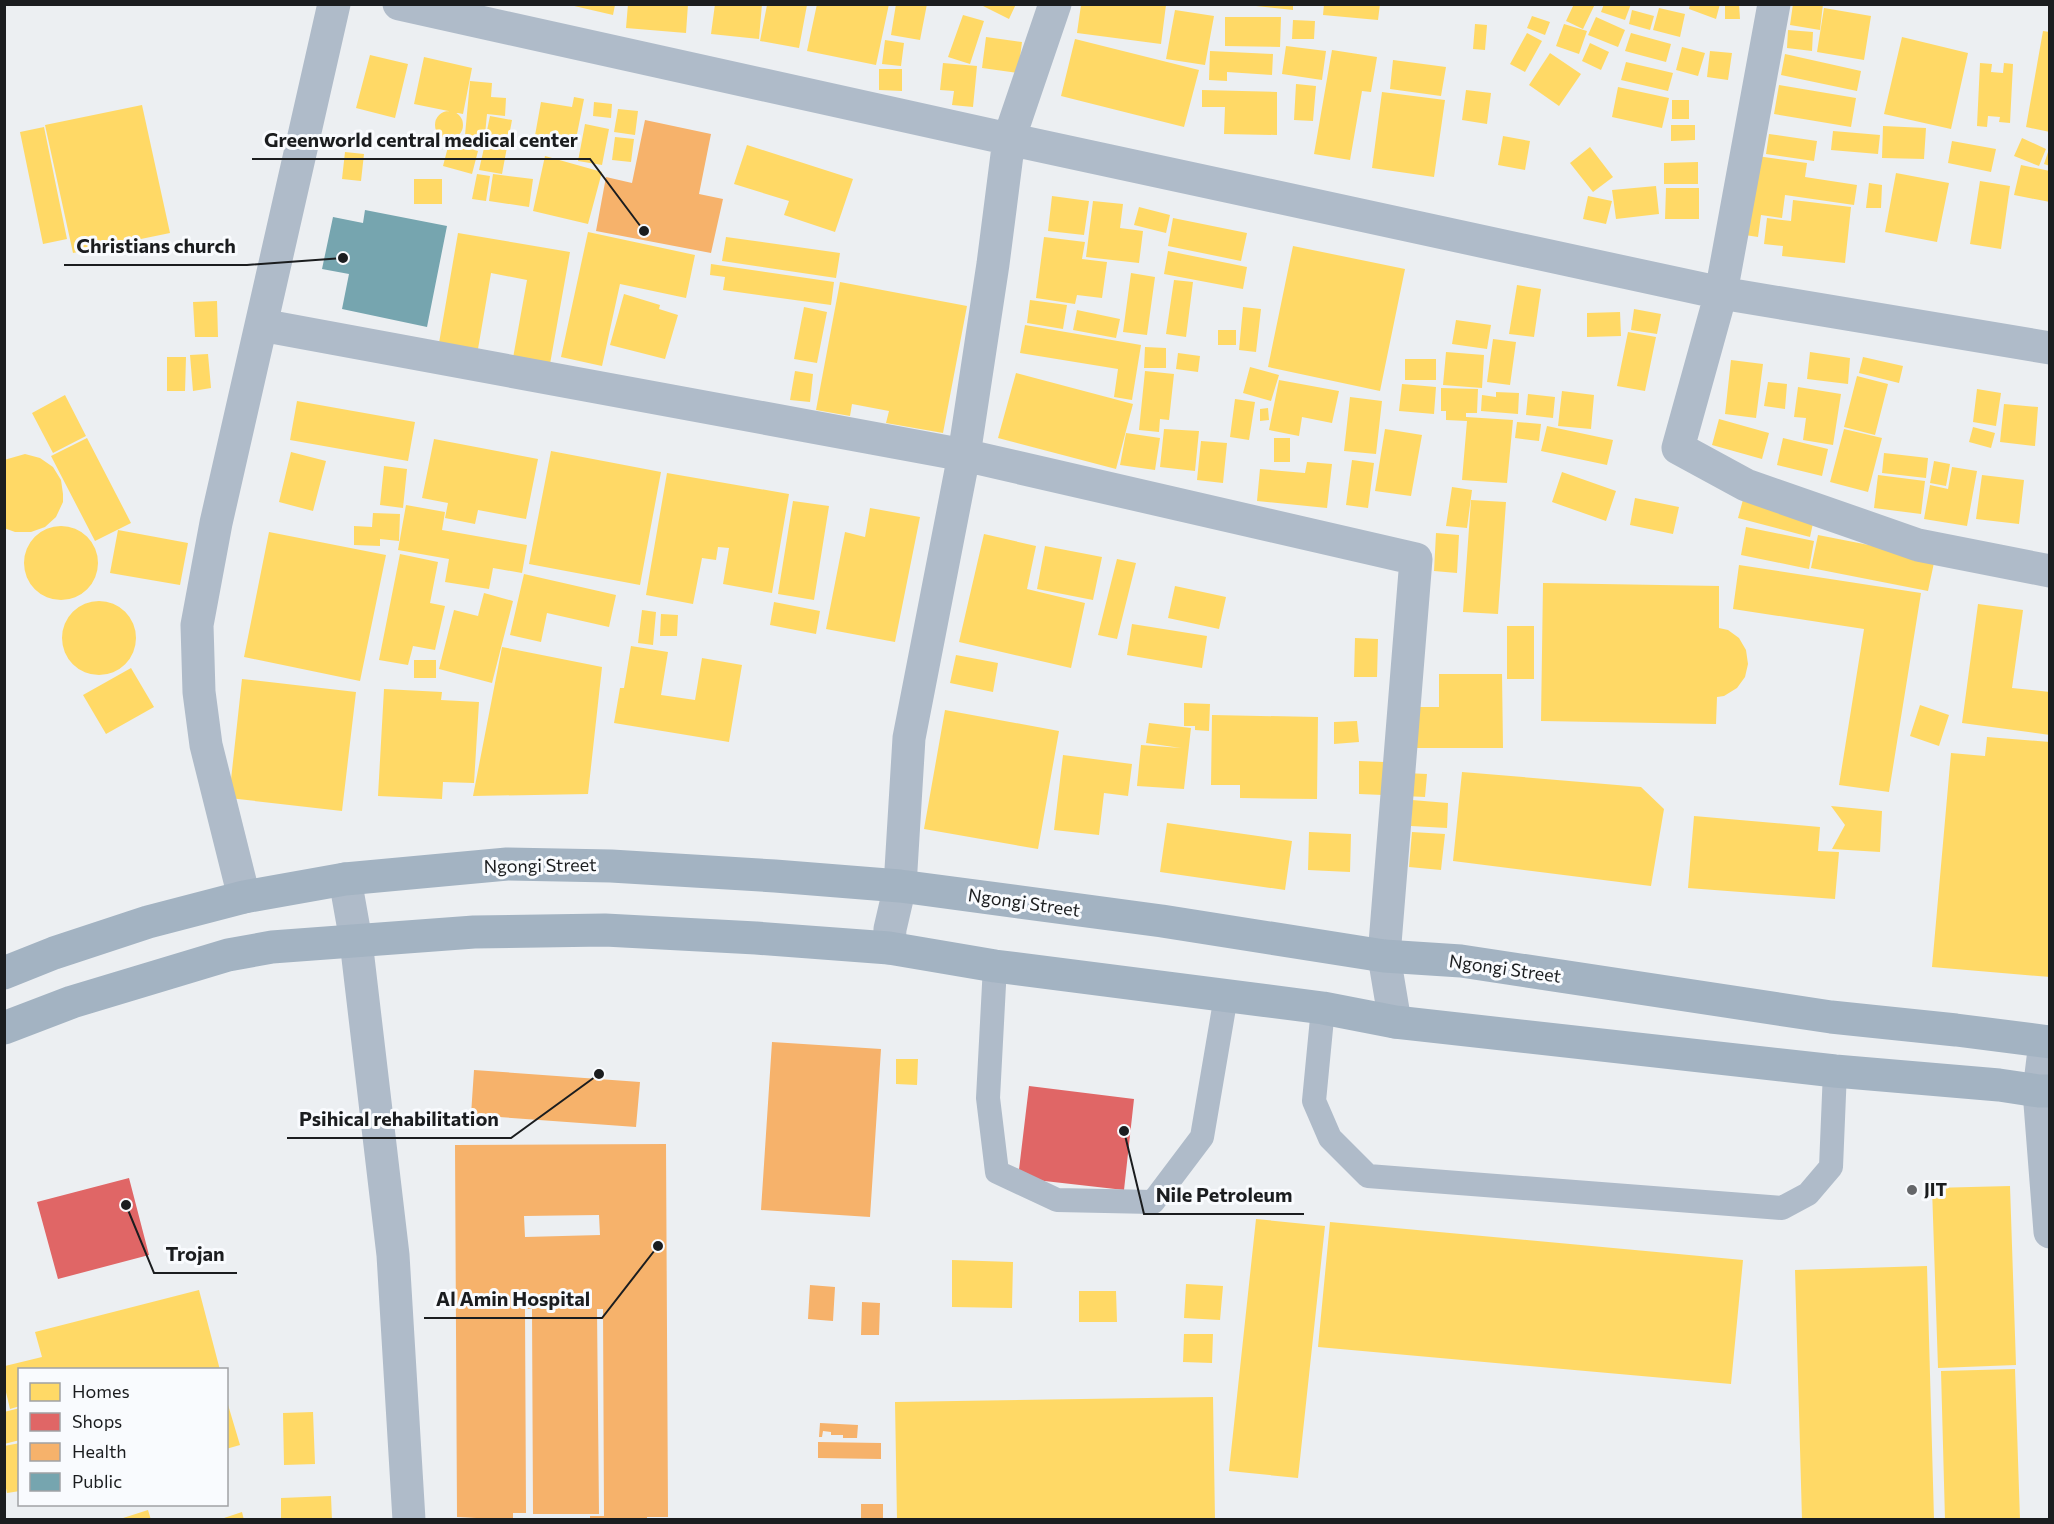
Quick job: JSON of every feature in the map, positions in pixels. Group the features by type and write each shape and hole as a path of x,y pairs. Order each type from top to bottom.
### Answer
{"main road":[{"name":"Ngongi Street","path":"4,973 54,953 148,922 244,897 345,879 507,864 611,866 900,886 1162,921 1384,956 1461,961 1831,1017 2047,1042"},
{"path":"4,1028 72,1002 228,955 272,947 474,932 605,930 889,948 995,966 1323,1008 1395,1022 1835,1071 2044,1091"}],"street":[{"path":"244,897 206,745 199,692 197,625 216,524 334,4"},
{"path":"399,4 1721,293 2049,348"},
{"path":"889,948 890,929 900,886 909,738 964,455 1009,139 1055,4"},
{"path":"1774,4 1721,293 1678,448 1746,485 1918,545 2049,571"},
{"path":"261,325 964,455 1416,559 1384,956 1395,1022"},
{"path":"345,879 356,941 393,1256 409,1520"},
{"path":"2047,1042 2044,1091 2049,1232"}],"lane":[{"path":"995,966 988,1098 997,1172 1057,1200 1153,1202 1202,1137 1226,996"},
{"path":"1323,1008 1314,1101 1330,1138 1368,1176 1782,1208 1808,1194 1831,1167 1835,1071"}],"building: Homes":[{"path":"628,4 688,4 686,33 626,28"},
{"path":"715,4 762,4 759,39 711,34"},
{"path":"817,4 889,4 876,65 807,51"},
{"path":"896,4 927,4 920,40 891,35"},
{"path":"979,4 1016,4 1009,19"},
{"path":"1256,4 1293,4 1293,10 1256,6"},
{"path":"1324,4 1380,4 1378,20 1323,15"},
{"path":"1574,4 1595,4 1583,29 1566,21"},
{"path":"1604,4 1631,4 1625,20 1601,12"},
{"path":"1690,4 1720,4 1716,19 1689,9"},
{"path":"1725,4 1739,4 1740,19 1725,19"},
{"path":"1793,4 1823,4 1820,30 1790,25"},
{"path":"570,5 615,5 613,15"},
{"path":"767,5 807,5 799,48 760,41"},
{"path":"1081,5 1166,5 1161,44 1077,33"},
{"path":"1659,8 1685,14 1680,37 1653,30"},
{"path":"1824,8 1871,16 1864,60 1817,52"},
{"path":"1175,10 1214,16 1205,65 1166,59"},
{"path":"1632,10 1654,16 1650,30 1629,24"},
{"path":"963,15 984,21 970,64 948,57"},
{"path":"1532,16 1550,22 1545,35 1527,28"},
{"path":"1225,17 1281,17 1280,47 1225,46"},
{"path":"1596,17 1625,30 1618,47 1588,35"},
{"path":"1293,20 1315,21 1314,39 1292,39"},
{"path":"1475,24 1487,25 1485,50 1473,49"},
{"path":"1564,24 1587,31 1579,54 1556,46"},
{"path":"1788,30 1813,32 1812,51 1787,48"},
{"path":"2043,31 2050,32 2050,132 2026,127"},
{"path":"1527,33 1542,41 1525,72 1510,64"},
{"path":"1631,33 1671,44 1666,62 1625,51"},
{"path":"986,37 1022,42 1018,73 982,68"},
{"path":"1902,37 1968,53 1951,129 1884,114"},
{"path":"1075,39 1199,70 1184,127 1061,96"},
{"path":"885,40 904,43 901,66 882,64"},
{"path":"1590,43 1609,52 1601,70 1582,61"},
{"path":"1286,46 1326,51 1322,80 1282,74"},
{"path":"1682,47 1705,53 1698,76 1676,70"},
{"path":"1332,50 1377,57 1371,92 1362,91 1350,160 1314,154"},
{"path":"1210,51 1273,54 1272,75 1227,72 1227,81 1209,80"},
{"path":"1710,51 1732,53 1728,80 1707,77"},
{"path":"1550,53 1581,74 1559,106 1529,85"},
{"path":"1785,54 1861,71 1857,91 1781,75"},
{"path":"370,55 408,64 395,118 356,108"},
{"path":"424,57 472,68 463,114 414,104"},
{"path":"1393,60 1446,67 1441,96 1390,89"},
{"path":"1626,62 1673,73 1668,91 1621,80"},
{"path":"943,63 977,66 973,107 952,105 954,91 940,90"},
{"path":"1980,63 1992,64 1991,72 2003,73 2004,63 2013,64 2010,123 1999,122 2000,117 1988,116 1987,127 1977,126"},
{"path":"879,69 902,69 902,91 879,90"},
{"path":"470,81 492,83 491,97 506,98 505,116 487,114 484,145 490,116 512,120 502,174 479,170 484,148 464,146"},
{"path":"1296,84 1316,86 1313,121 1294,120"},
{"path":"1779,85 1856,98 1851,127 1774,114"},
{"path":"1618,87 1669,98 1662,128 1612,117"},
{"path":"1202,90 1277,92 1277,135 1224,134 1225,107 1202,107"},
{"path":"1466,90 1491,93 1487,124 1462,120"},
{"path":"1382,92 1445,100 1434,177 1372,168"},
{"path":"574,97 584,99 574,149 534,141 541,102 572,107"},
{"path":"1672,100 1689,100 1689,119 1672,119"},
{"path":"594,102 612,104 611,118 593,116"},
{"path":"142,105 170,233 73,253 45,125"},
{"path":"618,109 638,111 635,135 614,132"},
{"path":"449,111 459,115 463,125 459,135 449,139 439,135 435,125 439,115"},
{"path":"585,124 609,129 602,165 578,161"},
{"path":"1671,125 1695,125 1695,140 1671,141"},
{"path":"1883,126 1926,128 1924,159 1882,158"},
{"path":"44,127 67,239 43,244 20,132"},
{"path":"1833,131 1880,135 1878,154 1831,150"},
{"path":"1769,134 1817,141 1814,161 1766,154"},
{"path":"1503,136 1530,141 1525,170 1498,165"},
{"path":"615,137 634,139 631,162 612,160"},
{"path":"2022,138 2046,149 2039,166 2014,156"},
{"path":"1952,141 1996,149 1991,172 1948,163"},
{"path":"449,143 478,151 472,174 443,166"},
{"path":"747,145 853,179 835,232 784,215 789,201 734,184"},
{"path":"1590,147 1613,177 1593,192 1570,163"},
{"path":"2050,149 2050,166 2044,164"},
{"path":"345,152 364,154 361,181 342,179"},
{"path":"545,156 602,172 588,224 533,211"},
{"path":"1757,156 1807,163 1805,177 1857,185 1854,205 1785,195 1782,218 1761,215 1758,237 1745,235"},
{"path":"1698,162 1698,184 1664,184 1664,163"},
{"path":"2021,165 2050,171 2050,202 2014,195"},
{"path":"1896,173 1949,183 1937,242 1885,232"},
{"path":"477,174 490,176 486,201 472,199"},
{"path":"493,174 533,179 529,207 489,201"},
{"path":"414,179 442,179 442,204 414,204"},
{"path":"1980,181 2010,186 2001,249 1970,244"},
{"path":"1869,183 1882,185 1881,208 1866,208"},
{"path":"1656,186 1659,214 1616,219 1612,190"},
{"path":"1666,188 1699,188 1699,219 1665,219"},
{"path":"1052,196 1089,201 1084,235 1048,231"},
{"path":"1588,196 1612,201 1606,224 1583,219"},
{"path":"1793,200 1851,207 1845,263 1782,256 1783,246 1764,244 1767,218 1791,221"},
{"path":"1093,201 1123,204 1120,228 1143,231 1139,263 1086,257"},
{"path":"1139,207 1170,215 1166,233 1134,225"},
{"path":"1173,218 1247,233 1241,261 1168,246"},
{"path":"588,232 695,255 686,298 620,284 602,366 561,357"},
{"path":"458,233 570,252 550,364 513,358 527,280 491,273 478,349 439,343"},
{"path":"726,237 840,253 836,278 722,261"},
{"path":"1044,237 1085,242 1082,259 1107,262 1102,298 1077,295 1075,304 1036,298"},
{"path":"1293,246 1405,269 1380,391 1268,367"},
{"path":"1168,251 1247,267 1243,289 1164,274"},
{"path":"711,264 834,282 831,305 723,290 725,277 710,275"},
{"path":"1131,273 1155,277 1147,335 1123,332"},
{"path":"1174,280 1193,282 1186,337 1166,334"},
{"path":"840,282 967,306 943,433 886,423 889,411 852,404 850,416 816,410"},
{"path":"1517,285 1541,289 1534,337 1509,334"},
{"path":"624,294 660,305 659,309 678,315 665,359 610,345"},
{"path":"1030,300 1067,305 1063,329 1027,323"},
{"path":"217,301 218,337 195,337 193,302"},
{"path":"804,307 827,312 817,363 794,359"},
{"path":"1243,307 1261,309 1256,352 1239,350"},
{"path":"1634,309 1661,314 1657,334 1631,330"},
{"path":"1077,310 1120,319 1116,338 1073,330"},
{"path":"1620,312 1621,336 1587,337 1587,313"},
{"path":"1456,320 1491,325 1487,349 1452,344"},
{"path":"1025,325 1141,345 1132,400 1114,397 1118,369 1020,353"},
{"path":"1218,330 1236,330 1236,345 1218,345"},
{"path":"1628,332 1656,337 1645,391 1617,386"},
{"path":"1493,339 1516,342 1510,385 1487,382"},
{"path":"1145,347 1166,348 1166,368 1144,368"},
{"path":"1446,352 1484,355 1482,388 1443,385"},
{"path":"1810,352 1850,358 1848,384 1807,379"},
{"path":"1178,353 1200,356 1198,372 1176,369"},
{"path":"208,354 211,388 193,391 190,355"},
{"path":"167,357 186,357 185,391 167,391"},
{"path":"1863,357 1903,366 1899,383 1859,373"},
{"path":"1405,359 1436,359 1436,380 1405,380"},
{"path":"1731,360 1763,364 1756,418 1725,414"},
{"path":"1250,367 1279,375 1271,401 1243,393"},
{"path":"795,371 813,374 810,402 790,400"},
{"path":"1145,371 1174,374 1169,420 1160,419 1159,432 1139,430"},
{"path":"1016,373 1133,404 1116,469 998,438"},
{"path":"1857,376 1888,384 1875,435 1844,427"},
{"path":"1279,380 1339,391 1332,423 1302,417 1299,436 1269,430"},
{"path":"1768,382 1787,384 1785,409 1764,406"},
{"path":"1402,384 1436,387 1434,414 1399,411"},
{"path":"1798,387 1841,394 1833,445 1803,440 1806,418 1794,417"},
{"path":"1441,388 1478,389 1477,413 1466,413 1466,417 1513,420 1507,483 1462,480 1467,421 1446,420 1446,411 1441,411"},
{"path":"1977,389 2001,393 1996,426 1973,422"},
{"path":"1562,391 1594,395 1591,429 1558,426"},
{"path":"1496,392 1519,393 1518,414 1481,411 1482,395 1496,397"},
{"path":"1528,394 1555,397 1553,418 1526,415"},
{"path":"65,395 86,436 53,453 32,413"},
{"path":"1350,397 1382,401 1376,454 1344,451"},
{"path":"1235,399 1255,402 1249,440 1230,437"},
{"path":"297,401 415,422 408,461 290,440"},
{"path":"2004,404 2038,407 2035,446 2000,442"},
{"path":"1268,408 1269,420 1260,421 1260,409"},
{"path":"1719,419 1769,433 1762,459 1712,445"},
{"path":"1517,422 1541,424 1539,441 1515,438"},
{"path":"1547,426 1613,440 1607,465 1541,451"},
{"path":"1973,427 1995,433 1991,448 1969,442"},
{"path":"1164,429 1199,431 1195,471 1160,467"},
{"path":"1385,429 1422,435 1411,496 1375,491"},
{"path":"1844,429 1882,438 1868,492 1830,482"},
{"path":"1126,433 1160,438 1155,470 1120,465"},
{"path":"87,438 131,523 95,541 51,456"},
{"path":"1274,438 1290,438 1290,462 1274,462"},
{"path":"1783,438 1828,449 1822,476 1777,465"},
{"path":"434,439 538,459 526,519 478,510 475,524 445,518 448,503 422,498"},
{"path":"1201,441 1227,443 1223,483 1197,480"},
{"path":"551,451 661,472 640,585 529,564"},
{"path":"291,452 326,461 313,511 279,502"},
{"path":"1884,453 1928,458 1926,478 1882,473"},
{"path":"25,454 40,458 53,467 61,480 63,502 56,517 45,527 31,532 15,532 4,528 4,460"},
{"path":"1352,460 1374,463 1368,508 1346,505"},
{"path":"1934,461 1950,464 1946,486 1930,483"},
{"path":"1307,462 1332,464 1327,508 1257,501 1260,469 1305,473"},
{"path":"384,466 407,469 403,508 380,505"},
{"path":"1952,467 1977,471 1967,526 1924,519 1930,485 1948,489"},
{"path":"1562,472 1616,491 1606,521 1552,502"},
{"path":"667,473 789,494 772,593 723,584 729,548 718,547 716,560 702,558 693,604 646,595"},
{"path":"1878,475 1925,481 1921,514 1874,508"},
{"path":"1982,475 2024,480 2019,524 1976,519"},
{"path":"1452,487 1472,490 1467,528 1446,526"},
{"path":"1744,496 1815,514 1810,537 1738,518"},
{"path":"1635,498 1679,507 1673,534 1630,525"},
{"path":"1471,500 1506,502 1498,614 1463,612"},
{"path":"793,501 829,506 814,600 778,594"},
{"path":"406,505 445,512 442,530 527,545 522,573 493,568 489,589 445,582 449,559 398,550"},
{"path":"870,508 920,517 895,642 826,629 845,532 865,537"},
{"path":"373,513 400,514 399,541 380,539 380,546 354,545 354,526 372,527"},
{"path":"54,526 68,526 82,532 92,542 98,556 96,577 82,594 68,600 54,600 40,594 30,584 24,570 24,556 30,542 40,532"},
{"path":"1746,527 1814,541 1809,569 1741,555"},
{"path":"118,530 188,543 180,585 110,573"},
{"path":"269,532 386,555 360,681 244,657"},
{"path":"1436,533 1459,535 1457,573 1434,571"},
{"path":"984,534 1036,546 1027,589 1085,603 1071,668 959,642"},
{"path":"1818,535 1935,558 1928,591 1811,568"},
{"path":"1045,546 1102,557 1093,600 1037,589"},
{"path":"400,554 438,562 430,603 445,606 435,650 413,646 408,665 379,660"},
{"path":"1117,559 1136,563 1117,639 1098,635"},
{"path":"1739,565 1921,593 1889,792 1839,785 1864,629 1733,609"},
{"path":"524,574 616,595 609,627 547,613 541,642 510,635"},
{"path":"1543,583 1719,586 1719,628 1728,630 1739,638 1746,650 1748,664 1745,677 1737,688 1724,696 1717,697 1716,724 1541,721"},
{"path":"1175,586 1226,597 1219,629 1168,618"},
{"path":"484,593 513,601 492,683 439,669 454,610 478,616"},
{"path":"92,601 106,601 120,607 130,617 136,631 134,652 120,669 106,675 92,675 78,669 68,659 62,645 62,631 68,617 78,607"},
{"path":"774,602 820,611 816,634 770,625"},
{"path":"1978,604 2023,610 2012,688 2050,692 2050,735 1962,723"},
{"path":"642,610 656,612 653,645 638,643"},
{"path":"661,614 678,615 677,636 660,636"},
{"path":"1132,624 1207,636 1202,668 1127,655"},
{"path":"1507,626 1534,626 1534,679 1507,679"},
{"path":"1355,638 1378,639 1377,677 1354,677"},
{"path":"631,646 668,652 661,695 695,700 702,658 742,665 729,742 614,723 620,688 624,688"},
{"path":"502,647 602,667 588,794 473,796"},
{"path":"956,655 998,663 993,692 950,683"},
{"path":"414,660 436,660 436,678 414,678"},
{"path":"131,668 154,707 106,734 83,695"},
{"path":"1439,674 1502,674 1503,748 1417,748 1417,707 1439,707"},
{"path":"242,679 356,692 342,811 229,798"},
{"path":"384,689 442,692 441,700 479,702 474,783 443,782 442,799 378,796"},
{"path":"1184,703 1210,704 1209,731 1195,730 1195,726 1184,726"},
{"path":"1920,705 1949,715 1939,746 1910,736"},
{"path":"945,710 1059,731 1038,849 924,829"},
{"path":"1212,715 1318,717 1317,799 1240,798 1240,785 1211,785"},
{"path":"1357,721 1359,742 1334,744 1334,722"},
{"path":"1149,723 1191,728 1184,789 1137,786 1141,745 1181,748 1146,743"},
{"path":"1987,737 2050,742 2050,977 1932,967 1951,753 1985,756"},
{"path":"1063,755 1132,764 1128,796 1104,793 1099,835 1054,830"},
{"path":"1359,761 1384,762 1383,795 1359,794"},
{"path":"1462,772 1641,787 1664,809 1651,886 1453,861"},
{"path":"1405,773 1427,774 1425,797 1404,796"},
{"path":"1412,800 1448,803 1447,828 1411,826"},
{"path":"1831,806 1882,811 1880,852 1832,849 1845,825"},
{"path":"1694,816 1820,827 1818,851 1839,852 1835,899 1688,888"},
{"path":"1167,823 1292,841 1285,890 1160,872"},
{"path":"1309,832 1351,834 1350,872 1308,870"},
{"path":"1412,832 1445,834 1441,870 1409,867"},
{"path":"896,1059 918,1059 917,1085 896,1084"},
{"path":"2010,1186 2016,1365 1938,1368 1932,1188"},
{"path":"1256,1219 1325,1226 1298,1478 1229,1471"},
{"path":"1330,1222 1743,1260 1731,1384 1318,1347"},
{"path":"952,1260 1013,1262 1012,1308 952,1307"},
{"path":"1927,1266 1934,1519 1802,1520 1795,1270"},
{"path":"1186,1284 1223,1286 1220,1320 1184,1318"},
{"path":"199,1290 219,1368 18,1368 18,1407 10,1409 5,1388 5,1366 42,1357 35,1332"},
{"path":"1079,1291 1116,1291 1117,1322 1079,1322"},
{"path":"1184,1334 1213,1334 1212,1363 1183,1362"},
{"path":"2015,1369 2020,1520 1945,1520 1941,1371"},
{"path":"1213,1397 1215,1520 897,1520 895,1402"},
{"path":"228,1405 240,1445 228,1448"},
{"path":"18,1408 18,1440 4,1444 4,1412"},
{"path":"313,1412 315,1464 284,1465 283,1413"},
{"path":"18,1443 18,1491 7,1493 4,1479 4,1446"},
{"path":"331,1496 332,1520 281,1520 281,1498"},
{"path":"148,1510 151,1520 120,1520 120,1519"},
{"path":"242,1512 244,1520 221,1520 221,1519"}],"building: Shops":[{"path":"1029,1086 1134,1099 1124,1190 1018,1178"},
{"path":"129,1178 149,1255 58,1279 37,1202"}],"building: Health":[{"path":"645,120 711,134 699,194 723,199 711,253 596,231 606,177 632,183"},
{"path":"772,1042 881,1049 870,1217 761,1210"},
{"path":"474,1070 640,1082 636,1127 471,1115"},
{"path":"666,1144 668,1517 647,1517 647,1520 590,1520 590,1516 604,1516 603,1309 597,1309 599,1514 533,1514 532,1309 525,1309 526,1513 513,1513 513,1520 457,1517 455,1145","holes":["599,1215 600,1235 525,1237 524,1216"]},
{"path":"810,1285 835,1287 833,1321 808,1319"},
{"path":"862,1302 880,1303 879,1335 861,1335"},
{"path":"820,1423 858,1425 857,1438 843,1438 843,1435 831,1435 831,1432 823,1431 822,1437 819,1437"},
{"path":"818,1442 881,1443 881,1459 818,1458"},
{"path":"861,1504 883,1504 883,1520 861,1520"}],"building: Public":[{"path":"365,210 447,226 427,327 342,309 349,274 322,269 333,217 363,223"}],"place":[{"name":"Greenworld central medical center","path":"644,231"},
{"name":"Christians church","path":"343,258"},
{"name":"Psihical rehabilitation","path":"599,1074"},
{"name":"Nile Petroleum","path":"1124,1131"},
{"name":"JIT","path":"1912,1190"},
{"name":"Trojan","path":"126,1205"},
{"name":"Al Amin Hospital","path":"658,1246"}]}
